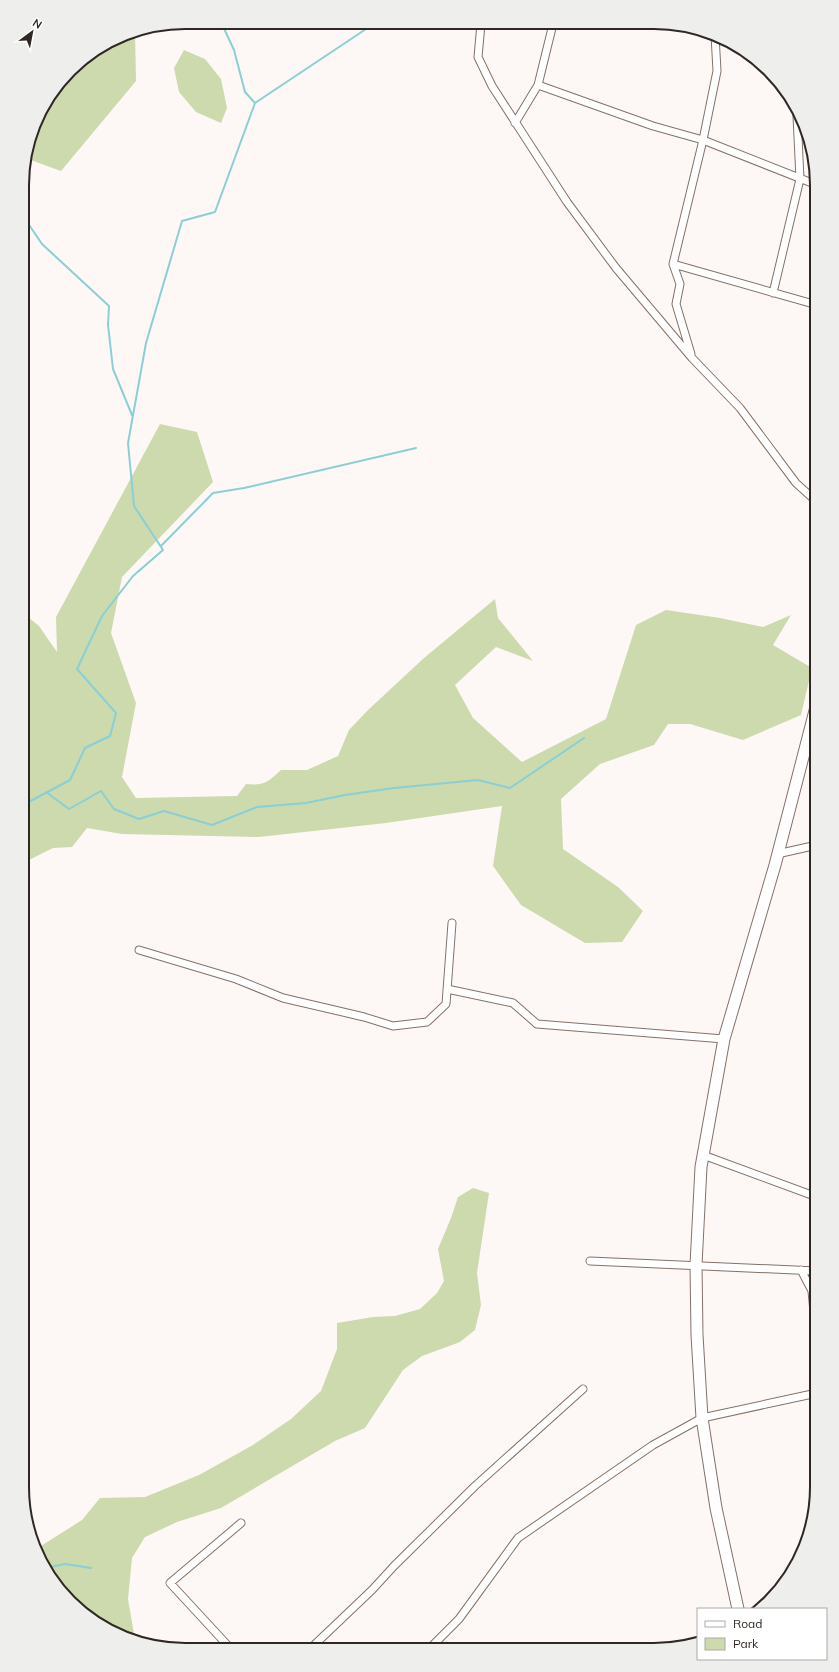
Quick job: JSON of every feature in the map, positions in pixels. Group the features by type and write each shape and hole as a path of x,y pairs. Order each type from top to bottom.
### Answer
{"highway":[{"path":"738,1608 718,1516 702,1418 697,1335 696,1265 701,1167 724,1039 777,854 810,749"}],"street":[{"path":"481,29 478,57 492,86 514,123 567,202 616,268 692,358 740,408 796,483 810,496"},
{"path":"514,123 538,85 552,29"},
{"path":"692,358 676,304 680,284 673,264 703,140 717,71 715,42"},
{"path":"538,85 653,126 703,140 810,183"},
{"path":"773,293 800,179 797,124"},
{"path":"673,264 810,303"},
{"path":"777,854 810,847"},
{"path":"138,950 236,979 283,998 364,1017 393,1026 427,1022 446,1004 452,923"},
{"path":"447,990 513,1003 537,1024 724,1039"},
{"path":"703,1155 810,1194"},
{"path":"590,1260 810,1271"},
{"path":"801,1270 810,1287"},
{"path":"316,1643 372,1590 394,1566 475,1486 583,1389"},
{"path":"435,1643 458,1619 518,1538 653,1445 702,1418 810,1395"},
{"path":"225,1643 170,1583 241,1523"}],"green space":[{"path":"135,37 136,81 61,171 31,160 37,135 45,116 61,90 82,68 98,55"},
{"path":"184,50 205,59 221,79 227,108 221,123 196,112 179,92 174,68"},
{"path":"160,424 197,432 213,482 122,577 111,633 136,703 122,777 136,798 237,796 246,784 262,784 273,778 281,770 307,770 338,756 349,730 368,710 424,658 495,599 498,618 533,661 496,647 455,685 473,718 522,762 606,719 636,625 666,610 720,618 763,627 791,615 773,645 810,667 810,677 801,715 743,740 690,724 668,724 654,745 600,764 561,799 563,849 618,887 643,911 622,942 585,943 521,905 493,866 502,806 386,823 259,837 122,834 87,828 72,847 53,848 29,860 29,618 39,626 57,652 56,617"},
{"path":"473,1188 489,1193 477,1273 481,1305 475,1330 460,1342 422,1356 403,1370 365,1428 335,1441 221,1508 177,1522 145,1537 132,1558 128,1599 135,1635 98,1617 82,1604 55,1574 41,1546 82,1520 100,1498 145,1497 199,1475 253,1445 291,1419 321,1391 337,1349 337,1323 373,1317 395,1316 420,1309 437,1293 444,1281 438,1249 458,1197"}],"waterway":[{"path":"224,29 234,50 245,92 255,103"},
{"path":"29,802 70,780 85,748 110,736 116,713 77,669 102,616 133,576 163,550 134,506 128,443 146,343 182,221 215,212 255,103 366,29"},
{"path":"29,225 42,244 109,306 108,325 113,369 132,415"},
{"path":"161,546 213,493 244,488 416,448"},
{"path":"46,792 69,809 101,791 114,809 139,819 164,811 212,825 257,807 306,803 345,795 394,788 478,780 510,788 584,738"},
{"path":"51,1567 65,1564 91,1568"}]}
